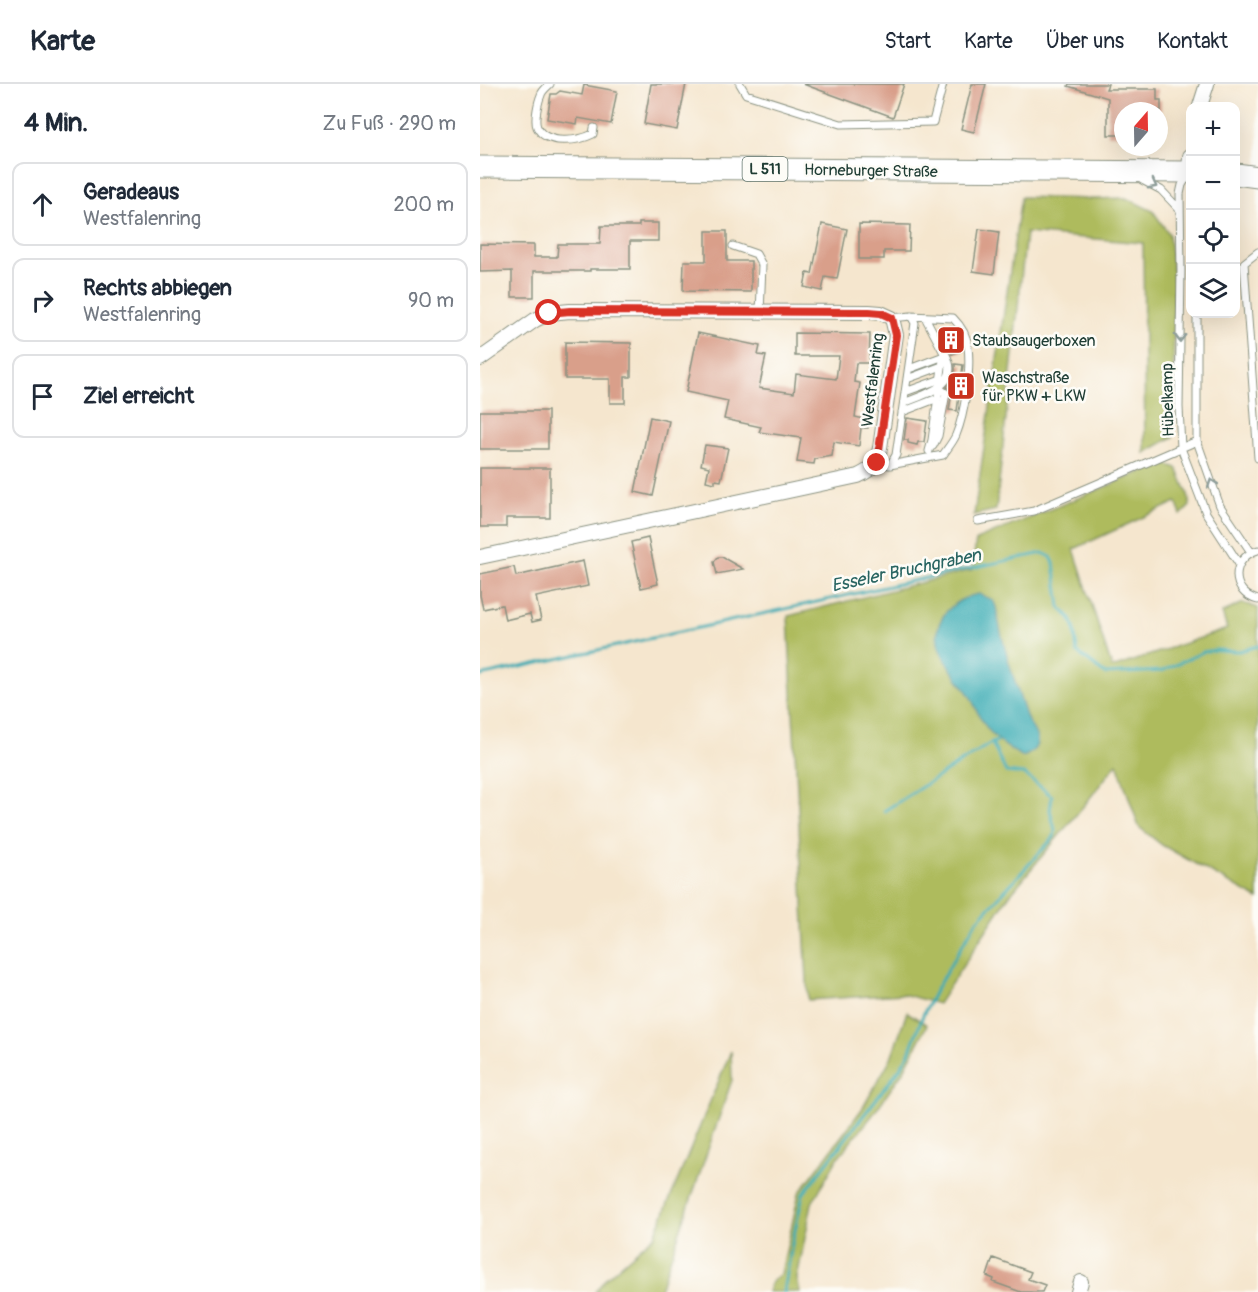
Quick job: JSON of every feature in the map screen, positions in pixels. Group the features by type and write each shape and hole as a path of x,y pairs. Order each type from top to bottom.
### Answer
{"main road":[{"name":"Horneburger Straße","path":"480,167 1186,171"},
{"path":"1240,175 1258,177"}],"street":[{"path":"1201,102 1207,84"},
{"name":"Westfalenring","path":"480,359 535,320 549,313 570,311 881,313 892,318 896,335 884,464"},
{"path":"480,557 858,476 884,464"}],"lane":[{"path":"550,84 541,94 536,120 537,128 545,135 555,139 573,140 584,139 593,134 594,128"},
{"path":"740,84 746,94 841,124 933,122 943,84"},
{"path":"1119,172 1151,183 1179,209"},
{"name":"Hübelkamp","path":"1186,178 1182,185 1179,209 1181,448 1206,513 1239,564 1236,573 1241,590 1258,600"},
{"path":"733,246 756,254 762,265 760,313"},
{"path":"1258,252 1244,263 1258,458"},
{"path":"884,464 896,455 915,323 911,316"},
{"path":"884,464 943,454 956,436 969,366 968,345 961,327 953,318 911,316 892,318"},
{"path":"904,403 939,388 948,380 950,363 925,317"},
{"name":"Hübelkamp","path":"1197,318 1197,441 1220,506 1255,551"},
{"path":"909,369 944,354"},
{"path":"927,455 944,354"},
{"path":"907,379 942,366"},
{"path":"905,392 941,379"},
{"path":"927,455 938,436 944,409 946,393 939,388"},
{"path":"902,412 938,398"},
{"path":"978,521 1035,511 1197,441"},
{"path":"1206,513 1220,506"},
{"path":"1239,564 1255,551"}],"green space":[{"path":"1021,197 1126,198 1153,211 1169,234 1174,284 1173,437 1145,453 1143,243 1026,233 996,510 974,515"},
{"path":"1163,463 1177,468 1188,494 1190,506 1181,515 1176,502 1074,549 1112,668 1227,629 1222,613 1243,603 1258,608 1258,899 1162,845 1139,827 1117,763 1008,897 938,1004 903,994 808,1000 788,616 972,570 976,540"},
{"path":"907,1012 927,1025 904,1070 872,1116 839,1156 812,1203 797,1278 800,1292 768,1292 771,1282 781,1274 799,1193 862,1109 891,1058"},
{"path":"731,1051 732,1080 659,1292 595,1292 606,1278 655,1235"}],"water":[{"path":"979,594 993,600 996,607 1027,719 1037,737 1035,749 1023,757 1004,745 988,730 970,696 943,656 939,645 937,634 947,611 961,600"}],"building":[{"path":"651,84 686,84 677,130 644,124"},
{"path":"803,84 904,84 893,117"},
{"path":"972,84 986,84 974,132 961,129"},
{"path":"1069,84 1108,84 1106,89 1157,89 1157,100 1161,102 1114,102 1114,135 1108,135 1108,98 1068,86"},
{"path":"584,85 617,91 611,124 578,118 577,124 547,119 551,94 560,91 582,95"},
{"path":"639,223 658,223 658,241 630,241 630,269 534,271 534,297 512,297 512,271 480,272 480,244 534,245 534,257 557,257 558,244 600,244 601,226 639,226"},
{"path":"822,224 847,229 837,279 825,277 822,291 804,287 807,273 812,274"},
{"path":"859,224 910,225 909,251 884,251 884,259 859,259"},
{"path":"979,229 999,232 994,274 973,271"},
{"path":"706,231 727,231 727,261 751,261 751,292 683,291 684,261 706,261"},
{"name":"Staubsaugerboxen","path":"951,326 961,351 952,354 941,330"},
{"path":"698,333 760,346 758,355 766,356 759,388 794,393 796,374 836,379 839,356 795,356 795,333 870,334 869,363 856,363 854,382 860,383 855,417 869,420 868,428 861,428 859,446 834,442 832,456 815,459 814,464 797,462 801,438 759,432 761,427 724,419 728,401 686,392"},
{"path":"565,342 631,343 631,377 625,377 625,403 610,403 610,379 565,379"},
{"path":"955,364 963,365 957,411 949,410 952,393 947,387 955,375"},
{"path":"480,411 548,411 548,449 480,449"},
{"path":"650,417 669,421 653,496 635,492"},
{"path":"907,418 927,421 924,442 918,442 917,445 904,440"},
{"path":"705,445 728,448 721,481 715,480 715,483 706,481 709,467 701,465"},
{"path":"480,468 550,468 550,518 506,518 506,527 480,527"},
{"path":"648,538 658,584 641,588 631,542"},
{"path":"718,557 743,569 717,574 714,562"},
{"path":"583,561 588,586 536,597 541,620 532,622 530,614 505,620 502,605 483,609 480,574 514,567 516,576"},
{"path":"993,1258 1031,1272 1028,1279 1045,1285 1042,1292 1021,1292 993,1282 994,1279 987,1276"}],"waterway":[{"name":"Esseler Bruchgraben","path":"480,676 1043,553 1051,557 1054,563 1060,607 1074,626 1077,652 1105,674 1162,671 1203,652 1239,651 1258,646"},
{"path":"784,1292 803,1194 901,1067 935,991 976,922 1054,837 1055,830 1050,810 1052,796 1024,774 1006,772 992,743 997,741"},
{"path":"884,811 991,743"}],"place":[{"name":"Staubsaugerboxen","path":"951,340"},
{"name":"Waschstraße für PKW + LKW","path":"961,386"}],"route":[{"path":"549,313 570,311 869,312 881,313 892,318 896,335 877,463"}]}
